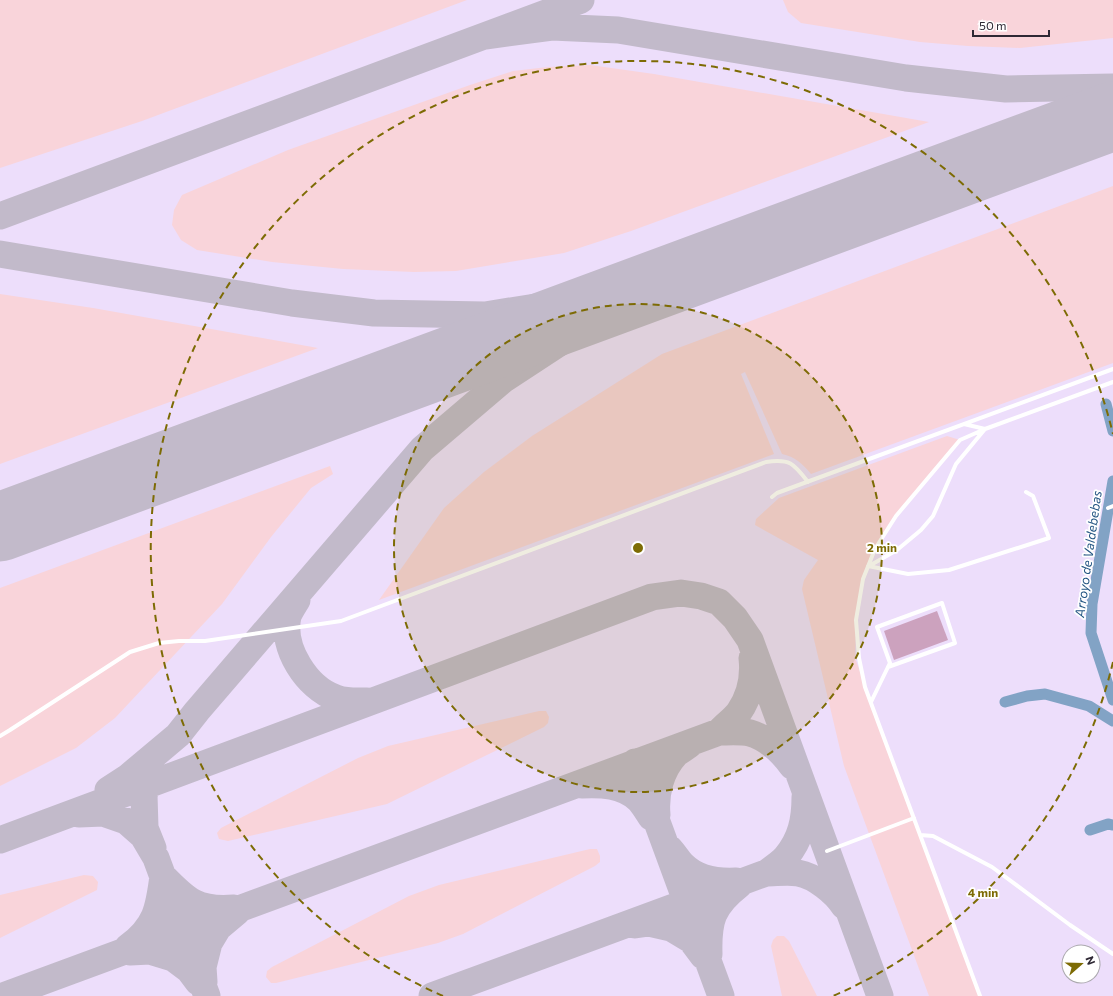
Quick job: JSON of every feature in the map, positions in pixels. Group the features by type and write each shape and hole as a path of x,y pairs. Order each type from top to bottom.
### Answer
{"lane":[{"path":"772,497 777,493 1113,369"},
{"path":"980,996 865,687 859,658 856,620 863,579 875,549 896,516 960,440 985,428 1113,382"},
{"path":"964,424 985,428"},
{"path":"868,566 897,550 921,530 933,516 956,464 985,428"},
{"path":"0,736 130,652 142,647 159,643 179,641 205,641 341,621 766,462 777,460 787,461 796,467 808,482"},
{"path":"868,566 908,574 949,570 1049,538 1033,496 1026,492"},
{"path":"1108,508 1113,506"},
{"path":"871,702 888,667 890,663 877,627 942,603 955,643 888,667"},
{"path":"827,851 914,818"},
{"path":"920,835 933,836 992,868 1070,925 1113,954"}],"shaded area":[{"path":"0,0 1113,0 1113,996 0,996"},
{"path":"0,0 467,0 142,121 0,168"},
{"path":"783,0 1113,0 1113,38 1020,48 920,42 801,23 788,12"},
{"path":"590,65 654,74 929,122 631,231 564,253 456,271 414,272 343,269 272,262 197,250 181,240 172,225 174,210 182,195 288,150 513,71 548,67"},
{"path":"1113,186 1113,363 811,474 798,461 782,454 745,372 741,374 774,454 379,600 444,508 484,472 532,436 662,354"},
{"path":"0,294 93,308 318,348 0,464"},
{"path":"947,436 960,440 904,505 891,523 870,560 863,579 859,598 855,658 980,996 929,996 844,766 802,589 804,580 818,560 755,525 756,519 779,498"},
{"path":"330,466 333,474 311,488 271,537 222,604 115,718 76,748 0,786 0,588"},
{"path":"539,711 546,711 549,717 548,723 544,727 387,804 228,841 219,839 217,833 221,828 358,758 388,746"},
{"path":"590,849 597,849 600,856 600,862 595,866 463,934 438,943 276,983 271,983 266,977 267,971 272,967 409,896 439,885"},
{"path":"84,875 93,876 98,882 97,890 0,938 0,895"},
{"path":"777,936 784,936 789,941 817,996 782,996 771,946 773,940"}],"building":[{"path":"937,611 948,640 894,660 884,631"}],"waterway":[{"name":"Arroyo de Valdebebas","path":"1106,404 1113,431"},
{"name":"Arroyo de Valdebebas","path":"1113,481 1092,604 1091,633 1113,700"},
{"path":"1005,702 1027,696 1045,694 1089,706 1113,721"},
{"path":"1090,830 1108,824 1113,825"}],"taxiway":[{"path":"0,216 581,0"},
{"path":"485,36 552,27 618,30 906,78 1006,89 1113,87"},
{"path":"0,254 292,303 374,313 485,315 586,299 643,282"},
{"path":"108,790 128,777 178,735 422,449 503,380 593,321 731,256"},
{"path":"0,840 652,597 681,593 701,596 719,602 735,618 750,640 880,996"},
{"path":"297,600 288,616 287,628 288,641 298,665 306,676 325,693 344,700 367,701"},
{"path":"719,732 737,715 743,706 752,679 752,658"},
{"path":"3,996 719,732 743,732 756,735 774,746 792,766"},
{"path":"657,815 658,790 666,767 676,754 689,745"},
{"path":"635,762 721,996"},
{"path":"152,771 144,795 145,828 153,848"},
{"path":"582,785 612,786 632,794 643,805 651,817"},
{"path":"432,996 766,873 784,859 799,836 803,821 805,797"},
{"path":"79,814 103,813 126,821 143,836 156,858 207,996"},
{"path":"669,848 683,865 695,874 708,879 736,881"},
{"path":"766,873 794,872 811,877 830,890 844,906"},
{"path":"128,947 145,932 154,916 158,907 163,876 179,892 202,906 222,909 234,908"},
{"path":"709,954 709,932 717,907 739,885"},
{"path":"204,982 203,967 209,943 218,928 237,912"},
{"path":"635,925 649,923 671,928 691,940 703,956"},
{"path":"130,952 150,951 173,958 189,970 198,982"}],"runway":[{"path":"0,527 1113,116"}]}
